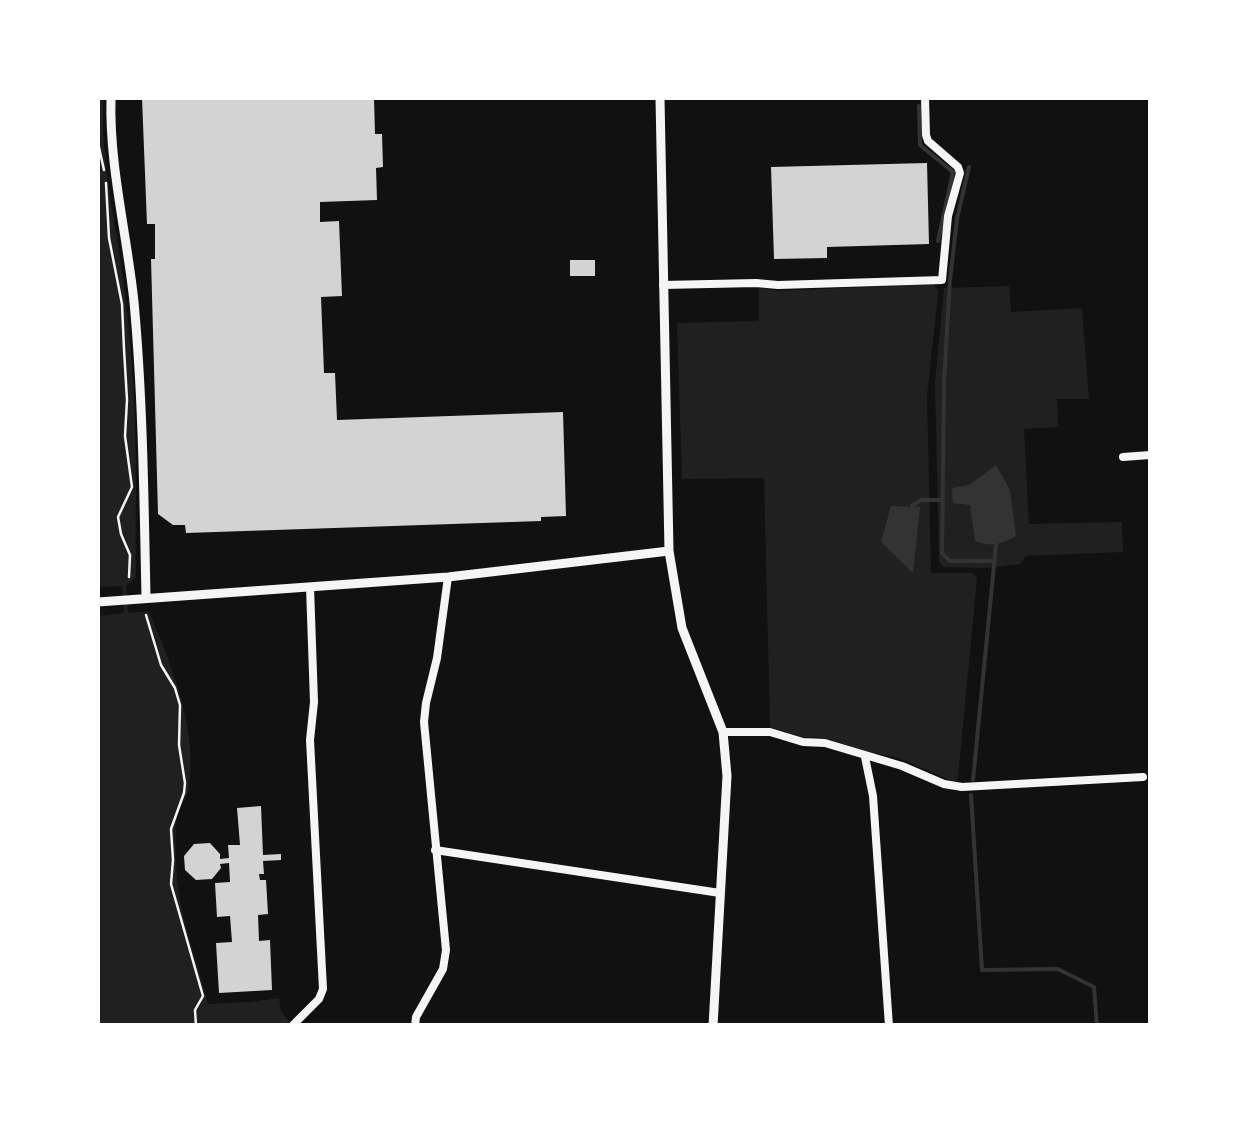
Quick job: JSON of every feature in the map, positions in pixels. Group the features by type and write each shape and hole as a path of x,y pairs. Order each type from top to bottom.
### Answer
{"street":[{"path":"111,98 113,150 134,301 146,598"},
{"path":"660,98 669,551 682,628 723,732 727,776 713,1026"},
{"path":"663,285 942,280 948,216 960,173 928,141 925,98"},
{"path":"1123,456 1150,455"},
{"path":"98,602 448,576 669,551"},
{"path":"415,1026 416,1017 443,969 446,950 424,722 448,576"},
{"path":"292,1026 324,990 310,740 314,702 310,587"},
{"path":"723,732 770,732 802,742 825,743 962,787 1143,777"},
{"path":"866,757 889,1026"},
{"path":"435,850 720,892"}],"path":[{"path":"98,108 99,98"},
{"path":"98,142 106,178 109,238 122,304 125,436 132,487 118,517 130,555 129,577"},
{"path":"146,615 161,665 180,705 179,745 185,783 171,829 172,884 203,996 195,1010 196,1026"}],"shaded area":[{"path":"98,98 103,98 104,149 126,302 134,394 136,577 126,586 128,613 149,611 181,697 189,742 189,788 178,812 176,830 182,909 208,1004 279,998 281,1011 289,1021 285,1025 98,1025 98,616 124,613 122,586 98,587"},
{"path":"933,284 938,295 927,396 931,573 972,573 977,578 958,778 954,782 899,758 770,727 764,478 682,479 677,323 759,321 759,288 778,291"},
{"path":"1009,286 1011,312 1082,308 1089,399 1057,399 1058,427 1024,429 1029,524 1122,522 1123,552 1026,556 1020,564 986,568 944,567 939,562 935,382 944,288"},
{"path":"996,465 1010,490 1016,536 986,544 975,541 970,505 953,503 952,488 969,485"},
{"path":"891,506 920,507 913,573 881,542"}],"building":[{"path":"142,98 374,98 375,134 382,134 383,167 376,168 377,200 320,202 320,222 339,221 342,296 321,297 324,373 335,373 337,420 563,412 566,516 541,517 541,521 186,533 185,525 173,525 158,514 151,259 155,259 155,224 147,224"},
{"path":"927,163 929,244 827,247 827,258 774,259 771,167"},
{"path":"570,260 595,260 595,276 570,276"},
{"path":"261,806 263,855 281,854 281,860 263,861 264,874 259,874 260,880 266,880 268,914 258,915 259,941 270,940 272,990 219,993 216,943 232,942 230,916 217,917 215,883 230,882 229,863 220,864 212,879 196,880 185,870 184,856 194,844 210,843 220,859 229,858 228,845 240,845 237,808"}],"waterway":[{"path":"919,106 920,145 953,172 938,241"},
{"path":"969,167 957,219 950,280 944,382 942,553 950,561 993,561"},
{"path":"912,506 921,500 940,500"},
{"path":"973,780 996,545"},
{"path":"971,795 982,970 1058,969 1094,987 1097,1026"}]}
